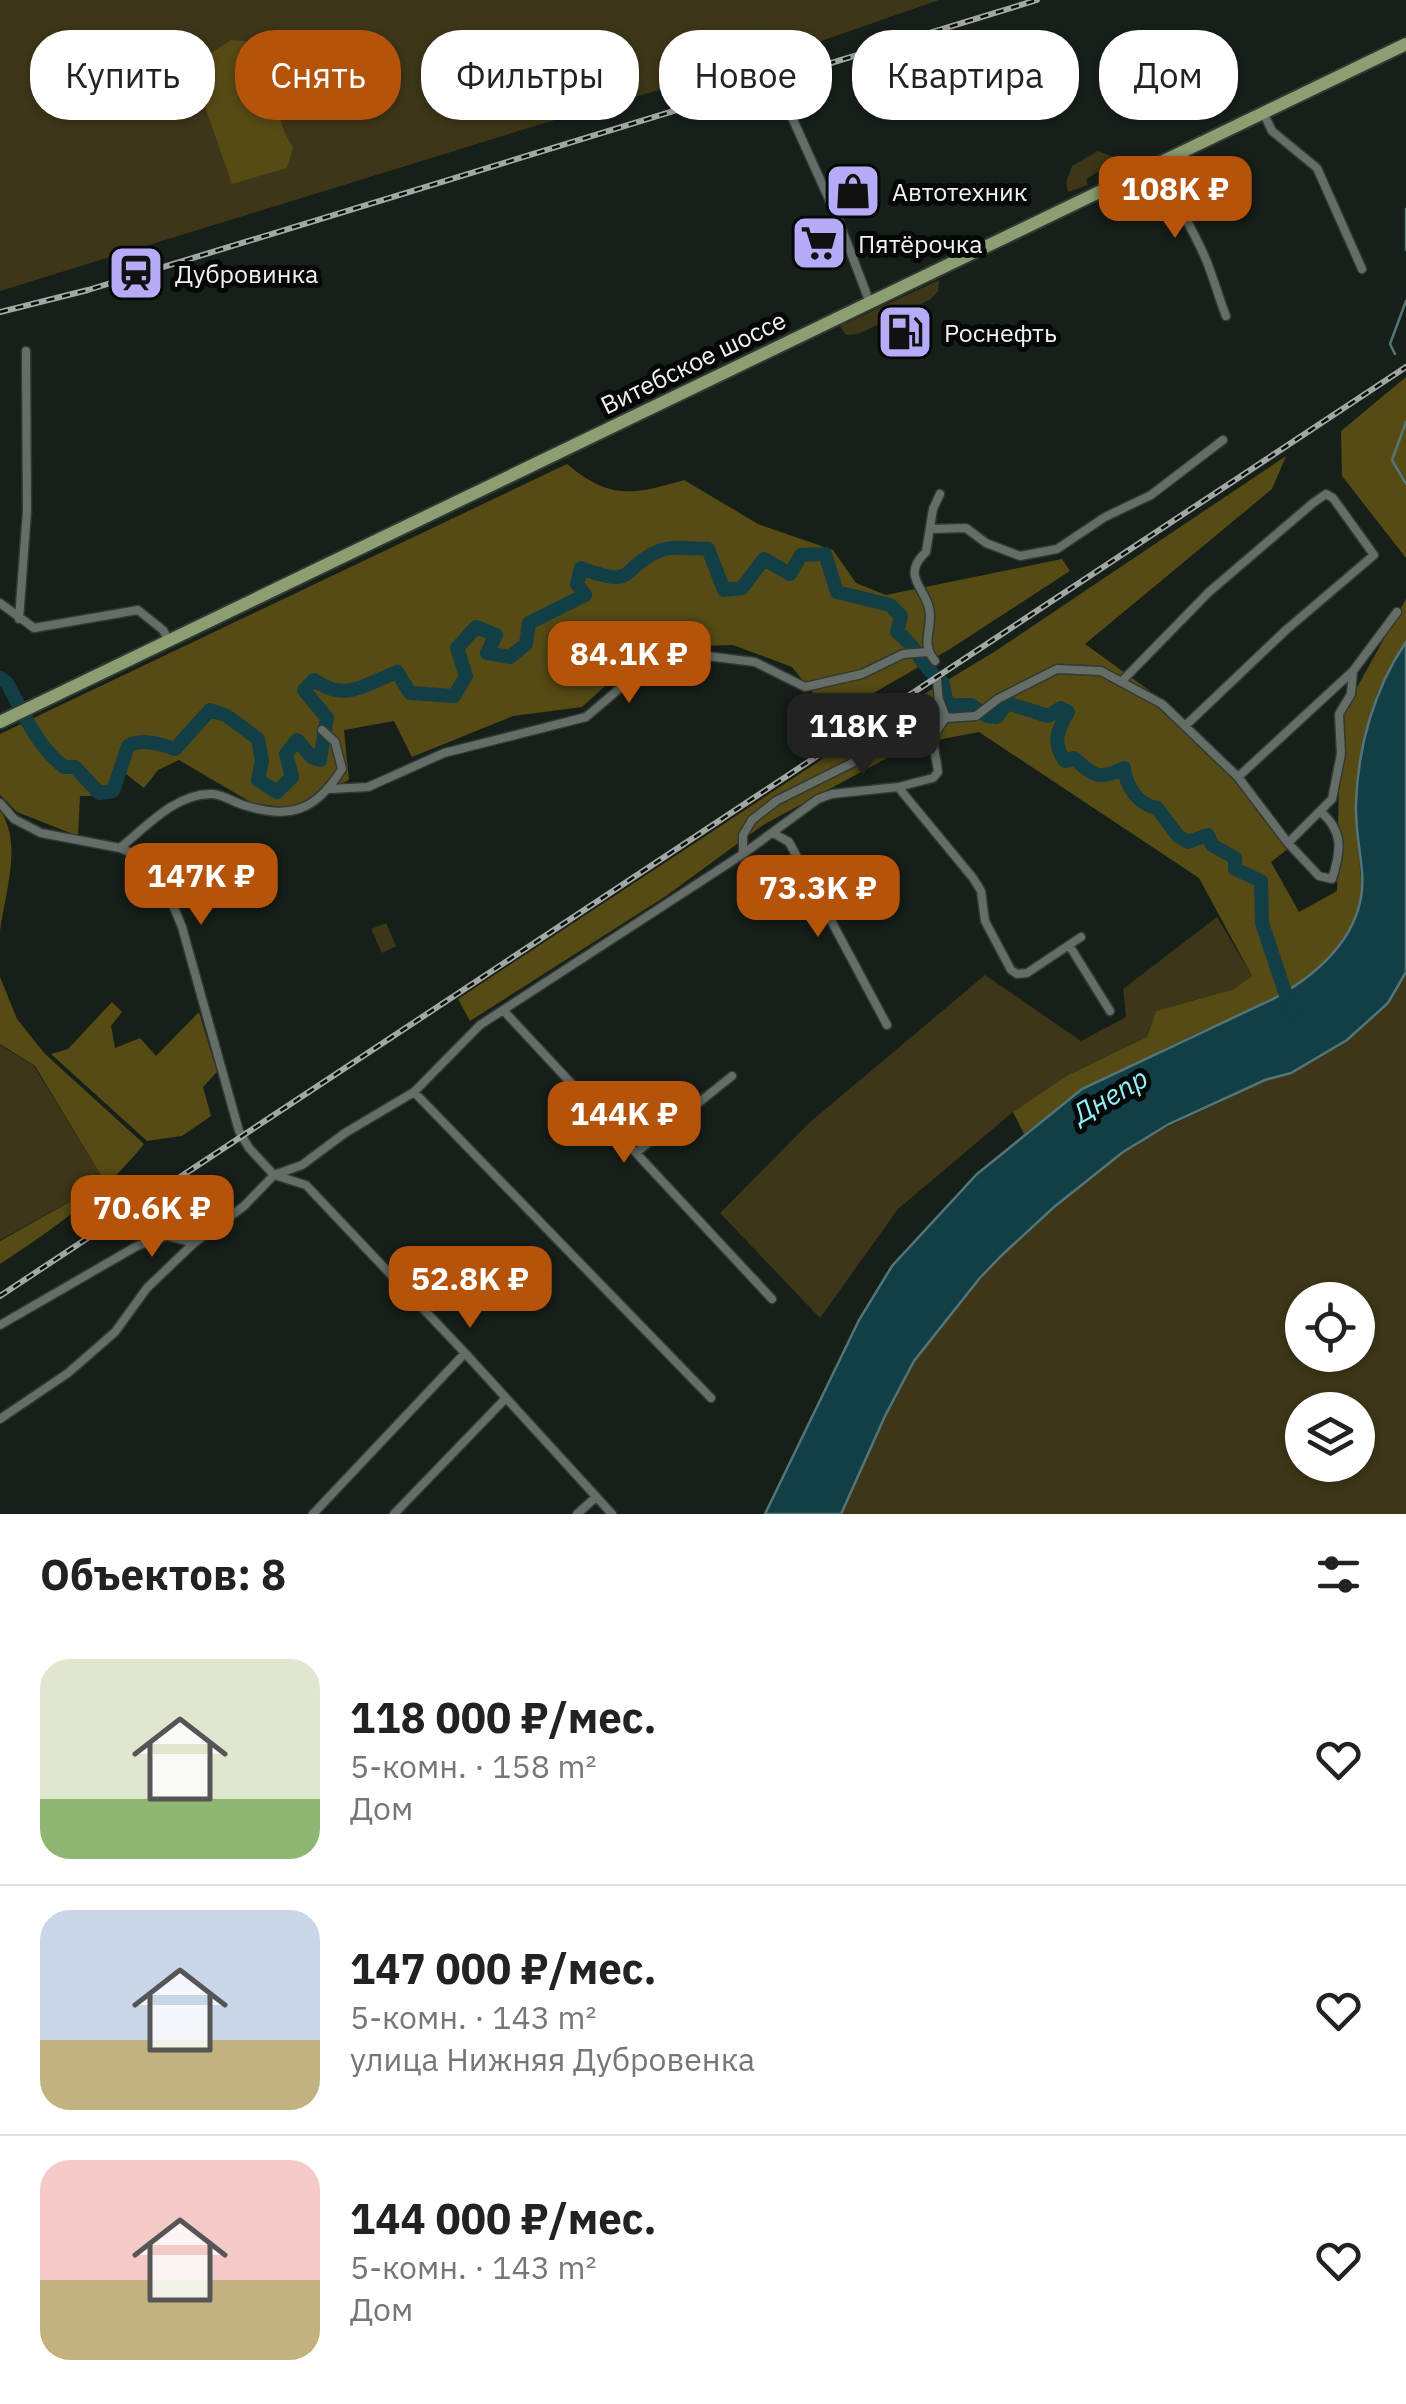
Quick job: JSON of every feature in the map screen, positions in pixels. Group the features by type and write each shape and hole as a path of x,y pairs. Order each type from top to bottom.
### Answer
{"main road":[{"name":"Витебское шоссе","path":"0,722 1406,44"}],"street":[{"path":"1262,112 1272,130 1317,168 1362,269"},
{"path":"793,120 838,219 870,303"},
{"path":"1171,156 1172,183 1180,212 1208,264 1226,316"},
{"path":"20,620 27,510 26,351"},
{"path":"931,528 966,528 986,542 1020,556 1058,550 1105,517 1151,495 1223,440"},
{"path":"935,661 925,639 929,608 915,577 918,560 926,552 933,509 940,494"},
{"path":"1121,682 1209,592 1313,503 1326,494 1333,498 1374,555 1286,630 1185,726"},
{"path":"0,603 34,628 138,610 163,630 169,641"},
{"path":"1238,777 1353,671 1397,612"},
{"path":"330,788 368,787 444,754 586,718 639,672 706,656 755,662 805,686 862,674 902,654 928,652"},
{"path":"0,1419 68,1373 115,1332 147,1288 194,1243 244,1206 274,1175 302,1165 344,1133 414,1092 480,1026 503,1010 773,834 818,800 832,794 898,787 933,778 938,772 935,731 946,718 976,716 998,699 1057,669 1101,671 1162,704 1238,777 1288,843 1319,876 1332,878 1342,842 1332,822 1321,812"},
{"path":"1288,843 1332,799 1340,754 1338,714 1352,694 1353,671"},
{"path":"743,854 744,835 752,820 776,801 908,731 930,724 940,715 937,679"},
{"path":"939,701 946,718"},
{"path":"120,848 177,802 212,794 281,814 312,803 330,788 342,768 335,742 322,730"},
{"path":"898,787 981,891 984,920 1011,970 1017,974 1027,972 1081,937"},
{"path":"0,803 14,819 41,832 120,848 158,868 182,927 239,1131 249,1148 274,1175 306,1185 612,1514"},
{"path":"773,834 789,842 887,1025"},
{"path":"1069,945 1110,1010"},
{"path":"503,1010 772,1298"},
{"path":"636,1152 732,1076"},
{"path":"414,1092 711,1398"},
{"path":"0,1325 137,1246 167,1236 194,1243"},
{"path":"314,1514 465,1353"},
{"path":"394,1514 506,1398"},
{"path":"578,1514 596,1497"}],"shaded area":[{"path":"0,0 939,0 832,37 832,30 659,30 659,90 639,96 639,30 421,30 421,120 555,120 0,291"},
{"path":"235,40 235,120 282,120 293,147 287,168 232,184 210,120 215,120 215,50"},
{"path":"1098,151 1119,159 1122,168 1102,178 1098,172 1086,179 1088,185 1068,192 1066,182 1072,166"},
{"path":"939,280 938,291 931,299 858,334 846,335 840,326"},
{"path":"1406,377 1406,558 1342,476 1341,431"},
{"path":"1286,456 1272,489 1085,644 1161,699 1240,771 1293,845 1271,862 1299,912 1337,891 1340,718 1406,599 1406,642 1377,693 1362,749 1356,823 1362,890 1355,923 1304,982 1082,1089 1024,1134 1013,1112 1068,1075 1147,1037 1156,1011 1234,989 1252,976 1199,878 979,732 911,745 763,825 666,896 470,1021 458,999 886,717 994,652"},
{"path":"567,464 596,484 622,491 684,480 758,524 833,550 856,583 886,595 1062,559 1070,571 950,649 832,717 792,667 733,645 696,646 634,660 582,707 513,716 412,757 394,721 344,730 349,780 290,808 252,803 179,760 158,770 144,788 126,774 114,796 80,796 78,836 17,812 0,795 0,734"},
{"path":"0,810 7,823 11,853 0,931"},
{"path":"1217,917 1252,976 1234,989 1156,1011 1147,1037 1068,1075 1013,1112 898,1209 820,1318 720,1213 809,1123 985,975 1081,1041 1126,1017 1123,989"},
{"path":"386,923 396,946 382,953 371,929"},
{"path":"1406,972 1406,1514 841,1514 913,1363 955,1305 1040,1217 1140,1142 1253,1085 1294,1071 1328,1053 1371,1017"},
{"path":"0,977 17,1019 45,1054 144,1144 95,1195 0,1264 0,1241 105,1182 35,1066 0,1044"},
{"path":"112,1002 122,1012 111,1026 115,1048 140,1038 156,1056 199,1012 217,1072 203,1087 211,1116 182,1136 147,1141 51,1054 68,1049"},
{"path":"0,1045 34,1066 105,1182 0,1240"}],"water":[{"name":"Днепр","path":"1406,642 1406,972 1388,1003 1347,1040 1291,1073 1265,1080 1169,1124 1123,1152 1054,1207 979,1279 914,1361 841,1514 765,1514 859,1320 892,1266 977,1174 1082,1089 1275,998 1309,976 1338,947 1357,912 1362,893 1356,803 1364,739 1385,679"}],"waterway":[{"path":"1406,209 1406,250"},
{"path":"1395,354 1390,344 1406,301"},
{"path":"1406,422 1392,460 1406,484"},
{"path":"0,678 7,683 46,749 64,767 75,767 99,793 113,791 128,746 145,742 175,749 210,710 227,716 258,739 262,761 258,780 277,792 292,777 286,754 297,740 320,760 327,718 304,690 314,680 325,687 346,691 397,672 410,693 454,696 466,676 457,648 476,627 496,635 487,653 510,657 526,644 529,623 585,595 577,584 581,568 620,577 665,549 708,549 724,590 742,588 764,559 790,574 801,555 825,554 837,592 890,605 901,616 897,632 943,683 947,705 971,705 987,716 997,717 1007,703 1048,716 1061,708 1068,712 1058,736 1058,748 1065,761 1074,758 1092,773 1102,775 1124,768 1134,794 1157,808 1178,836 1188,842 1208,835 1212,845 1235,858 1235,869 1261,881 1262,923 1291,1010"}],"railway":[{"path":"0,312 88,290 1037,0"},
{"path":"0,1296 1406,367"}],"place":[{"name":"Автотехник","path":"853,191"},
{"name":"Пятёрочка","path":"819,243"},
{"name":"Дубровинка","path":"136,273"},
{"name":"Роснефть","path":"905,332"}]}
